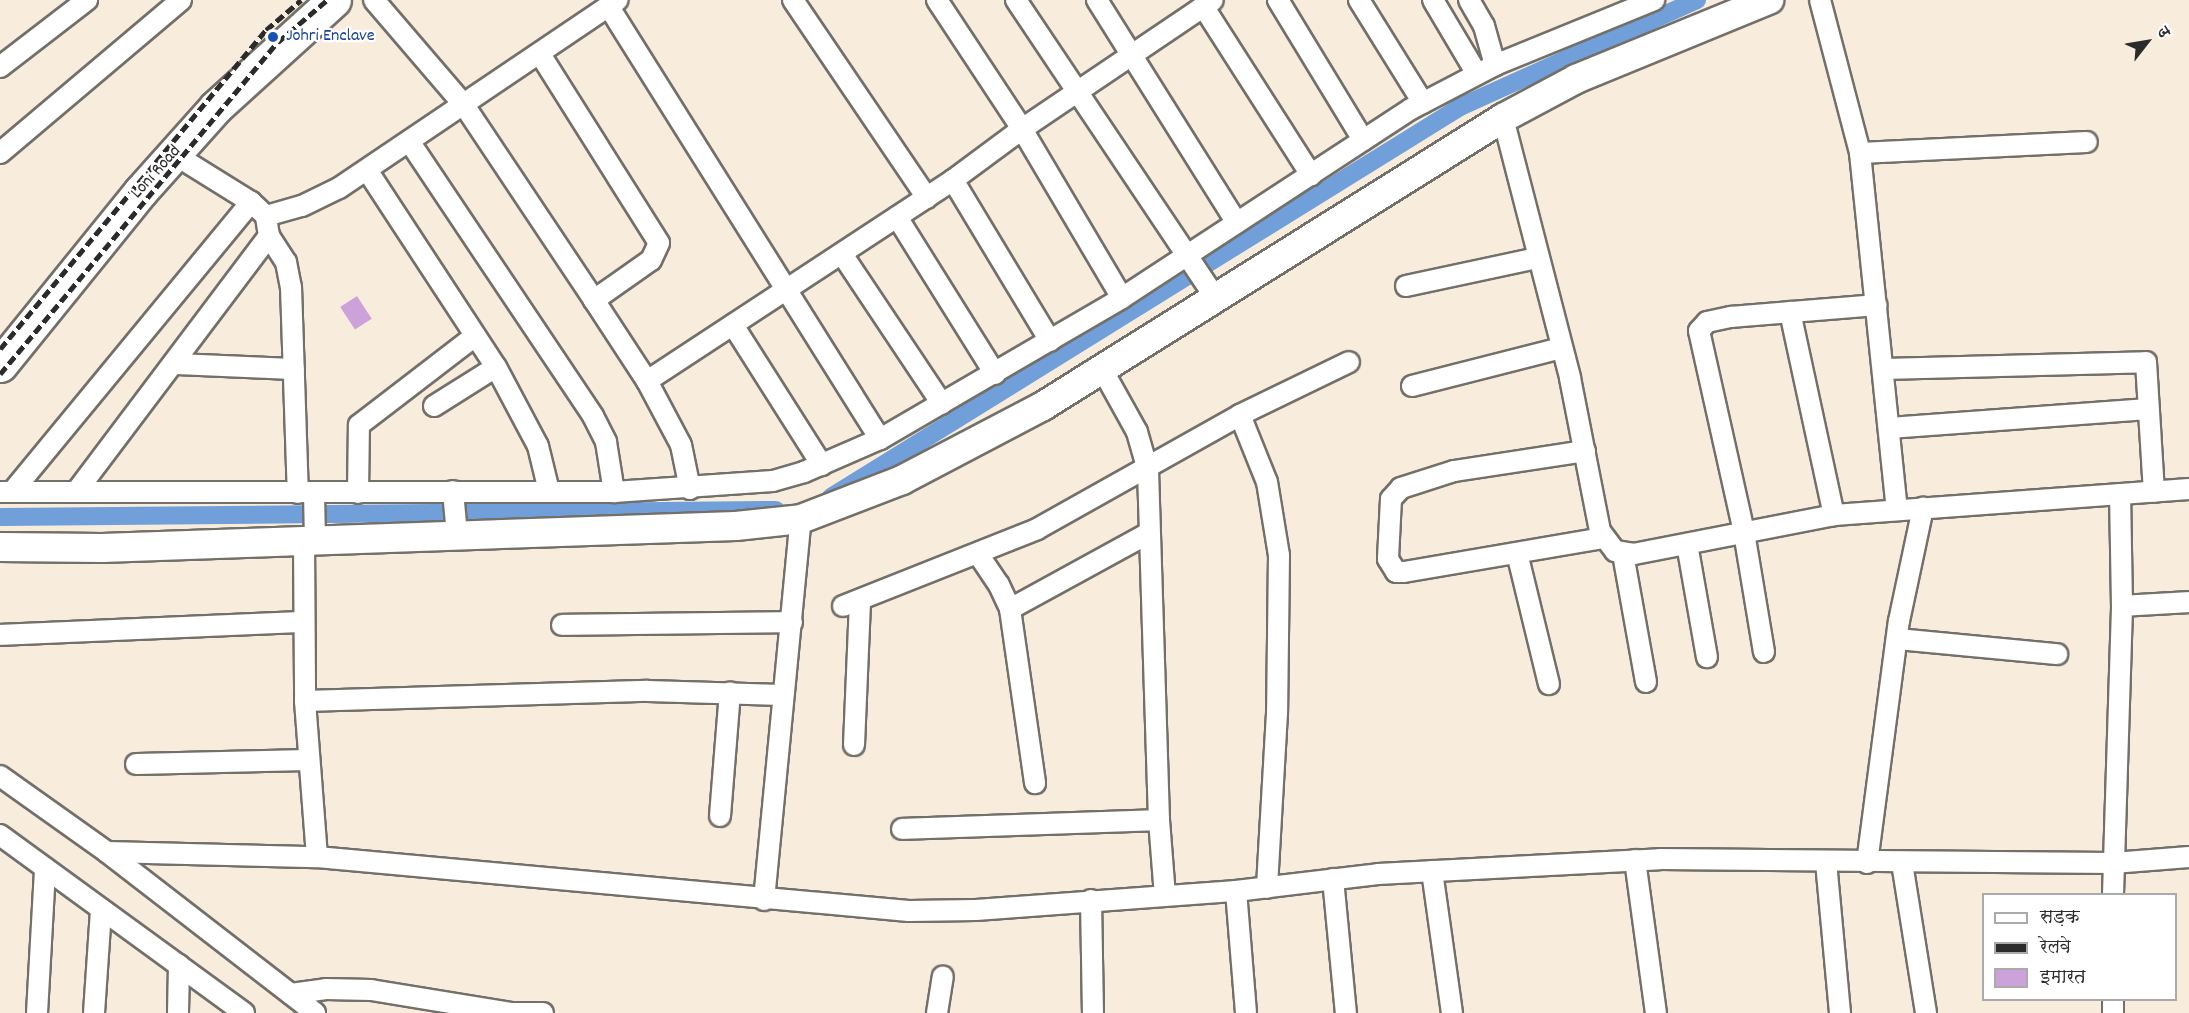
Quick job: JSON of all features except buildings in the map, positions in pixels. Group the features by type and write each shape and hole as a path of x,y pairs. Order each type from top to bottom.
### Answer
{"highway":[{"name":"Loni Road","path":"3,347 187,111 307,0"},
{"name":"Loni Road","path":"3,347 216,107 334,0"}],"street":[{"path":"0,68 87,0"},
{"path":"374,0 464,105 647,381 681,444 690,489"},
{"path":"793,0 927,198"},
{"path":"937,0 1022,129 1122,298"},
{"path":"1016,0 1189,264 1211,293"},
{"path":"1097,0 1237,223"},
{"path":"1278,0 1363,140"},
{"path":"1359,0 1423,102"},
{"path":"1433,0 1486,69"},
{"path":"1469,0 1484,26 1486,69"},
{"path":"6,492 76,492 310,516 358,493 455,512 549,491 614,492 690,489 773,481 822,465 880,439 1122,298 1189,264 1237,223 1423,102 1616,7 1654,0"},
{"path":"0,547 102,548 310,516 455,512 735,526 801,519 902,480 1043,406 1102,369 1211,293 1503,118 1576,80 1769,0"},
{"path":"1820,0 1860,153 1897,510"},
{"path":"0,153 8,136 173,2"},
{"path":"266,216 321,198 367,170 614,3 880,439"},
{"path":"647,381 927,198 1022,129 1208,3 1311,175"},
{"path":"540,54 659,243 657,255 594,300"},
{"path":"1503,118 1561,348 1602,538 1608,547 1623,554 1834,515 2189,489"},
{"path":"409,141 593,416 606,442 614,492"},
{"path":"1860,153 2088,142"},
{"path":"174,154 251,202 266,216 269,236 286,262 289,275 294,369 310,516 302,622 308,760 317,856"},
{"path":"367,170 496,368 538,446 549,491"},
{"path":"953,180 1050,341"},
{"path":"6,492 251,202"},
{"path":"897,217 995,374"},
{"path":"76,492 175,364 269,236"},
{"path":"842,254 942,404"},
{"path":"1406,286 1538,258"},
{"path":"1764,652 1744,532 1700,331 1711,320 1877,305"},
{"path":"1790,312 1834,515"},
{"path":"733,325 822,465"},
{"path":"358,493 359,425 475,336"},
{"path":"1412,386 1561,348"},
{"path":"854,745 852,603 1037,529 1148,470 1240,415 1348,362"},
{"path":"1884,369 2146,362 2154,492"},
{"path":"175,364 294,369"},
{"path":"434,406 496,368"},
{"path":"1102,369 1137,432 1148,470 1159,820 1165,896"},
{"path":"1889,428 2148,409"},
{"path":"1240,415 1267,483 1279,555 1277,713 1267,888"},
{"path":"1585,451 1454,471 1401,488 1391,499 1388,559 1396,572 1602,538"},
{"path":"2113,893 2122,606 2120,494"},
{"path":"1867,863 1897,639 1923,508"},
{"path":"764,900 801,519"},
{"path":"1010,609 1149,533"},
{"path":"1687,543 1707,657"},
{"path":"1517,553 1549,684"},
{"path":"978,554 999,585 1010,609 1035,783"},
{"path":"1623,554 1646,682"},
{"path":"2122,606 2189,602"},
{"path":"0,635 302,622"},
{"path":"562,625 792,622"},
{"path":"1897,639 2057,654"},
{"path":"305,701 730,692 783,694"},
{"path":"720,816 730,692"},
{"path":"136,764 308,760"},
{"path":"0,776 107,852 315,1013"},
{"path":"902,828 1159,820"},
{"path":"0,835 244,1013"},
{"path":"107,852 317,856 656,886 764,900 909,911 1236,891 1333,879 1432,871 1635,860 2113,863 2189,857"},
{"path":"1635,860 1656,1013"},
{"path":"1826,862 1840,1013"},
{"path":"1902,863 1926,1013"},
{"path":"37,1013 45,868"},
{"path":"1432,871 1452,1013"},
{"path":"1333,879 1347,1013"},
{"path":"1236,891 1246,1013"},
{"path":"1091,900 1093,1013"},
{"path":"94,1013 101,909"},
{"path":"178,1013 179,965"},
{"path":"937,1013 943,976"},
{"path":"291,994 326,989 371,990 512,1013 543,1013"}],"waterway":[{"path":"831,497 1460,107 1697,0"},
{"path":"0,517 776,510"}],"railway":[{"path":"0,349 266,30 301,0"},
{"path":"0,374 278,42 327,0"}],"place":[{"name":"Johri Enclave","path":"273,37"}]}
